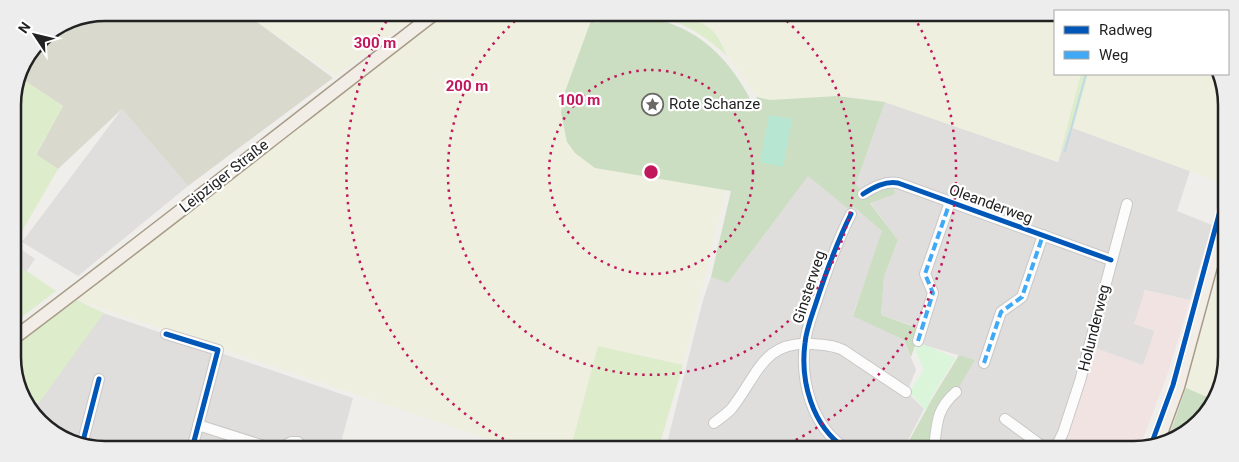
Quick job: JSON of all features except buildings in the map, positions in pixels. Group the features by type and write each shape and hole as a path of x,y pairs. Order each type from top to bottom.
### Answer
{"main road":[{"name":"Leipziger Straße","path":"21,333 96,278 180,210 425,21"},
{"path":"1160,436 1178,387 1218,240"}],"street":[{"name":"Oleanderweg","path":"863,194 874,187 892,182 1112,260"},
{"path":"918,341 933,293 924,274 950,202"},
{"name":"Holunderweg","path":"1059,441 1080,381 1127,204"},
{"name":"Ginsterweg","path":"836,441 824,428 810,401 805,364 805,343 820,291 839,238 851,214"},
{"path":"984,363 1001,312 1022,297 1043,235"},
{"path":"166,334 218,350 194,441"},
{"path":"714,423 730,409 754,375 773,353 785,346 805,343 835,346 906,392"},
{"path":"84,438 99,379"},
{"path":"935,441 939,413 945,402 956,392"},
{"path":"1005,419 1035,441"},
{"path":"198,425 246,441"}],"shaded area":[{"path":"105,21 256,21 333,78 188,186 122,109 58,169 36,155 63,106 25,81 30,68 35,60 60,60 60,34 89,23"},
{"path":"885,102 1058,162 1070,127 1190,171 1177,211 1212,225 1190,300 1144,290 1155,330 1143,366 1090,346 1058,441 935,441 937,421 975,360 917,343 921,328 881,315 884,277 898,240 870,202 895,194 863,194 856,184"},
{"path":"122,109 188,186 78,276 22,242"},
{"path":"808,175 849,209 851,214 854,207 883,231 853,315 904,340 916,370 907,392 924,409 908,441 668,441 703,300 711,277 728,283"},
{"path":"21,249 35,259 26,272 21,268"},
{"path":"1145,290 1190,300 1168,373 1142,440 1058,441 1089,346 1143,365 1155,331 1134,324"},
{"path":"103,313 353,398 341,441 105,441 89,439 59,427 42,412 33,400 38,403"}],"green space":[{"path":"256,21 410,21 336,76"},
{"path":"437,21 591,21 563,97 561,113 567,142 575,153 595,168 726,190 683,365 598,346 573,441 494,441 77,300"},
{"path":"591,21 596,23 606,21 660,21 689,32 719,55 743,86 753,104 757,97 770,100 837,96 885,102 856,184 863,194 893,186 895,194 870,203 898,240 884,277 881,315 921,329 911,357 904,340 853,316 882,231 854,207 851,211 808,176 728,283 711,277 731,191 595,168 575,153 567,142 561,113 563,97"},
{"path":"673,21 694,21 708,27 719,40 727,56 697,33"},
{"path":"679,21 1054,21 1054,75 1081,75 1058,162 885,102 837,96 770,100 757,97 727,56 720,39"},
{"path":"1081,75 1088,75 1073,128 1070,127 1058,162"},
{"path":"1088,75 1212,75 1215,83 1218,105 1218,182 1073,128"},
{"path":"25,81 63,106 36,154 58,169 21,233 21,100"},
{"path":"769,115 792,119 783,167 760,162"},
{"path":"21,267 56,291 21,318"},
{"path":"1218,275 1218,357 1213,384 1207,397 1186,388"},
{"path":"77,300 104,313 39,403 33,399 26,384 21,357 21,341"},
{"path":"918,342 955,358 926,410 909,392 924,370 915,350"},
{"path":"598,346 683,365 661,441 573,441"},
{"path":"959,355 975,360 956,392 943,405 935,441 909,441"},
{"path":"1186,388 1207,397 1193,416 1170,432"}],"waterway":[{"path":"1065,151 1086,75"}],"marked path":[{"path":"918,341 933,293 925,274 950,202"},
{"path":"984,363 1001,312 1022,297 1043,235"}],"cycle path":[{"path":"863,194 880,185 898,183 1111,260"},
{"path":"836,441 824,428 811,402 804,372 804,358 810,320 831,260 851,214"},
{"path":"1154,438 1173,385 1218,218"},
{"path":"166,334 218,350 194,441"},
{"path":"84,438 99,379"}],"place":[{"name":"Rote Schanze","path":"653,104"}]}
